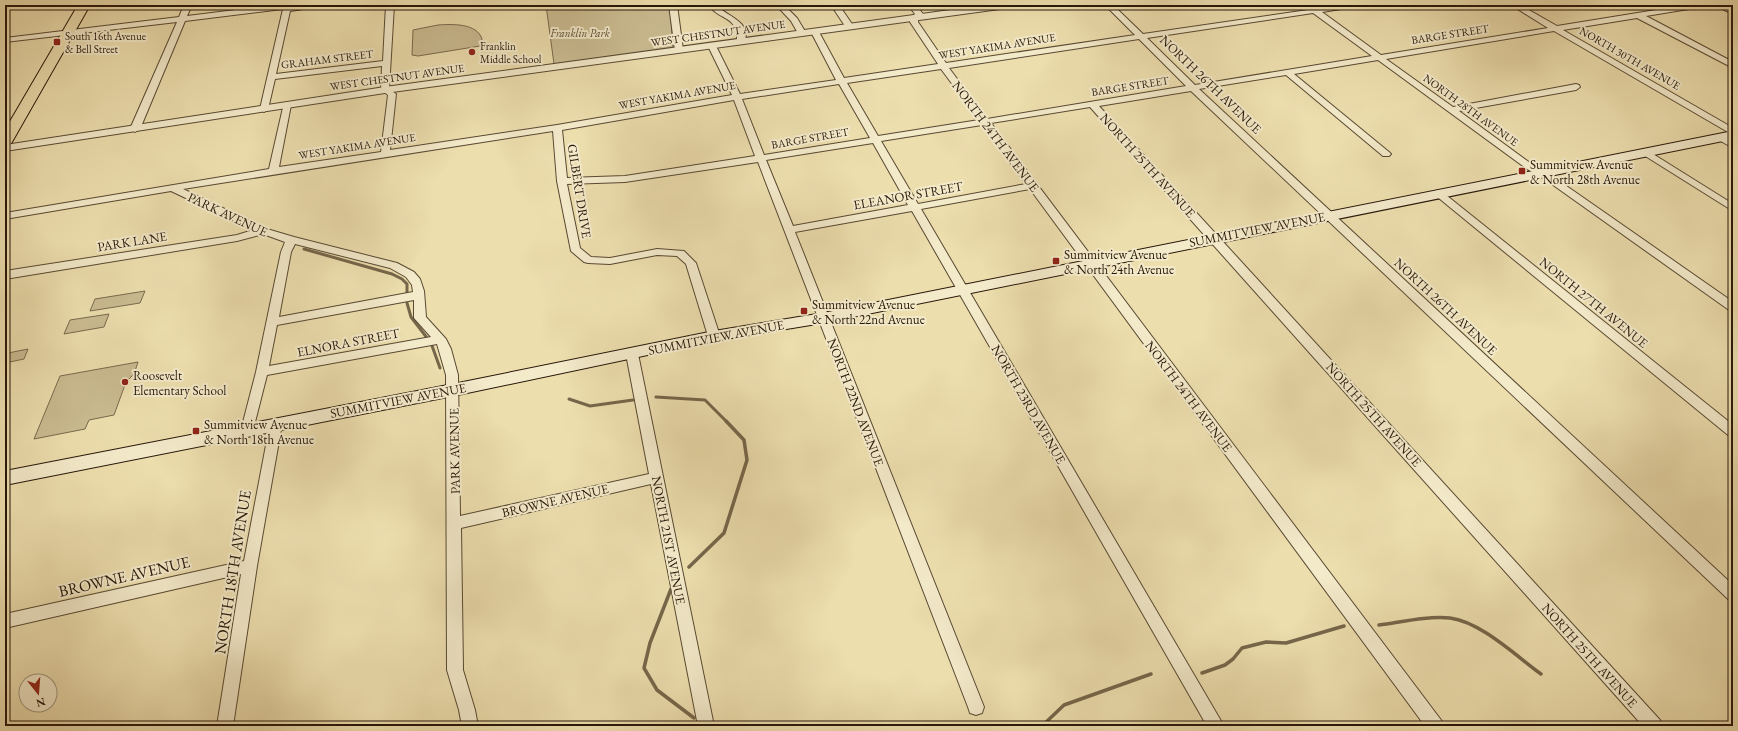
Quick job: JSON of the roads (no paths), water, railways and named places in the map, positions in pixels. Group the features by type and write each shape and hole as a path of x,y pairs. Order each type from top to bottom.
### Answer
{"main road":[{"path":"5,142 84,5"},
{"name":"SUMMITVIEW AVENUE","path":"5,478 453,390 714,336 823,318 962,288 1733,135"}],"street":[{"path":"135,129 188,5"},
{"path":"5,40 288,6 317,5"},
{"path":"385,154 392,94 385,90 385,63 390,5"},
{"path":"673,5 679,50"},
{"path":"712,5 740,24 742,31 741,42"},
{"path":"780,5 794,20 802,34"},
{"path":"835,5 850,27"},
{"name":"NORTH 24TH AVENUE","path":"912,5 919,14 914,18 914,22 944,66 1435,726"},
{"name":"WEST CHESTNUT AVENUE","path":"5,148 385,90 1005,5"},
{"name":"NORTH 26TH AVENUE","path":"1109,5 1193,88 1733,594"},
{"name":"WEST YAKIMA AVENUE","path":"5,216 273,171 556,128 736,97 1142,36 1311,8 1354,5"},
{"name":"NORTH 30TH AVENUE","path":"1515,5 1557,28 1733,132"},
{"name":"BARGE STREET","path":"562,181 625,179 1700,5"},
{"path":"1718,5 1733,12"},
{"path":"264,109 288,6"},
{"name":"NORTH 28TH AVENUE","path":"1311,8 1530,167 1542,173 1733,307"},
{"path":"1639,16 1733,65"},
{"name":"NORTH 23RD AVENUE","path":"815,32 842,82 1216,726"},
{"name":"NORTH 22ND AVENUE","path":"712,46 736,97 976,707"},
{"name":"GRAHAM STREET","path":"271,77 385,63"},
{"path":"1287,72 1386,154"},
{"path":"1450,110 1576,87"},
{"name":"NORTH 25TH AVENUE","path":"1092,104 1215,238 1654,726"},
{"path":"273,171 287,105"},
{"name":"GILBERT DRIVE","path":"556,128 562,181 575,249 588,260 610,260 657,252 680,253 691,263 714,336"},
{"path":"1720,137 1733,145"},
{"path":"1645,152 1733,208"},
{"name":"ELEANOR STREET","path":"788,230 914,206 1032,186"},
{"name":"PARK AVENUE","path":"173,188 263,231 291,240 393,265 406,270 416,278 419,295 420,318 433,340 445,349 450,362 453,390 456,670 470,726"},
{"name":"NORTH 27TH AVENUE","path":"1438,194 1733,432"},
{"name":"PARK LANE","path":"5,275 237,238 263,231"},
{"path":"247,430 262,372 286,252 291,240"},
{"path":"271,322 419,295"},
{"name":"ELNORA STREET","path":"262,372 433,340"},
{"name":"NORTH 21ST AVENUE","path":"632,354 706,726"},
{"name":"NORTH 18TH AVENUE","path":"225,726 250,566 276,424"},
{"name":"BROWNE AVENUE","path":"455,523 656,478"},
{"name":"BROWNE AVENUE","path":"5,621 250,566"}],"waterway":[{"path":"304,249 392,274 402,279 407,284 407,293"},
{"path":"407,303 411,317 431,343 440,368"},
{"path":"656,397 705,400 726,421"},
{"path":"569,399 590,406 633,400"},
{"path":"689,567 724,533 747,460 744,440 726,421"},
{"path":"671,589 650,643 644,668 657,690 694,718"},
{"path":"1379,625 1432,618 1450,618 1462,621 1474,626 1498,641 1541,674"},
{"path":"1202,673 1225,665 1233,659 1242,648 1266,642 1286,643 1344,626"},
{"path":"1042,726 1064,705 1151,674"}],"place":[{"name":"South 16th Avenue & Bell Street","path":"57,42"},
{"name":"Franklin Middle School","path":"472,52"},
{"name":"Summitview Avenue & North 28th Avenue","path":"1522,171"},
{"name":"Summitview Avenue & North 24th Avenue","path":"1056,261"},
{"name":"Summitview Avenue & North 22nd Avenue","path":"804,311"},
{"name":"Roosevelt Elementary School","path":"125,382"},
{"name":"Summitview Avenue & North 18th Avenue","path":"196,431"}],"park label":[{"name":"Franklin Park","path":"580,33"}]}
